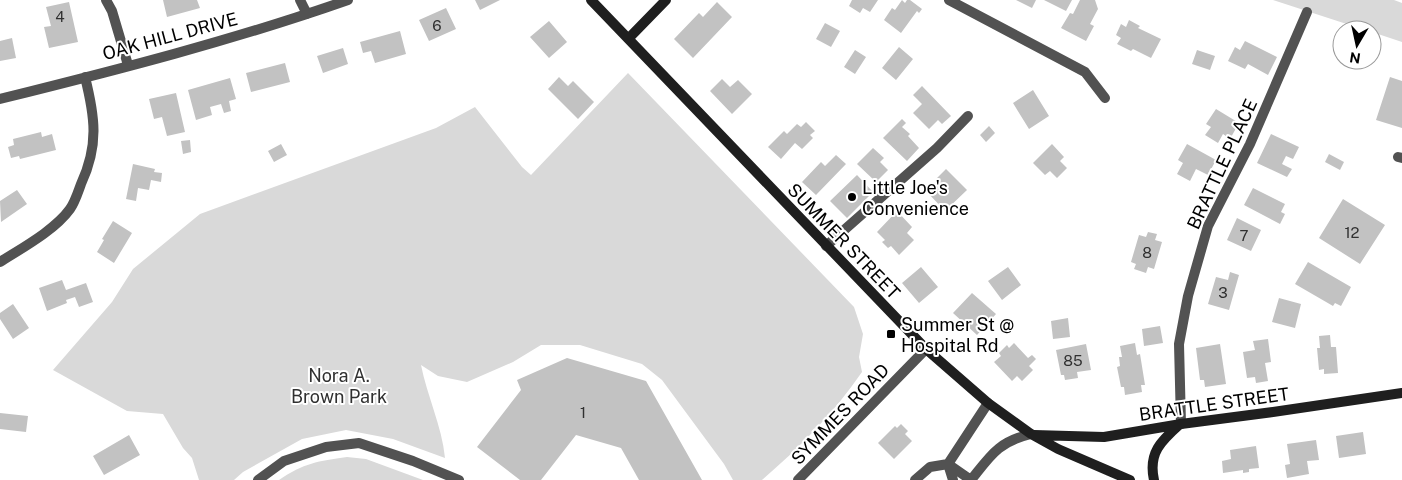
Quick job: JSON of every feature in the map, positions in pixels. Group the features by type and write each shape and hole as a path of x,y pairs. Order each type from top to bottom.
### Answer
{"main road":[{"name":"SUMMER STREET","path":"591,0 926,349 988,403 1031,434 1058,449 1130,480"},
{"path":"629,38 666,0"},
{"name":"BRATTLE STREET","path":"1031,434 1104,437 1181,424 1402,393"},
{"path":"1154,480 1152,470 1156,450 1164,439 1181,424"}],"street":[{"path":"106,0 112,11 128,65"},
{"path":"300,0 307,14"},
{"name":"OAK HILL DRIVE","path":"0,99 128,65 307,14 348,0"},
{"path":"949,0 1085,72 1105,98"},
{"name":"BRATTLE PLACE","path":"1181,424 1180,344 1188,296 1208,226 1250,144 1307,12"},
{"path":"0,262 56,223 70,209 79,190 93,149 94,135 93,111 85,77"},
{"path":"826,246 937,148 968,116"},
{"name":"SYMMES ROAD","path":"798,480 926,349"},
{"path":"948,464 988,403"},
{"path":"915,480 930,467 948,464 971,480 1000,446 1015,438 1031,434"},
{"path":"258,480 284,462 326,447 359,443 413,461 459,480"},
{"path":"948,464 953,480"}],"green space":[{"path":"1273,0 1394,0 1402,3 1402,42 1382,35 1382,20 1334,20"},
{"name":"Nora A. Brown Park","path":"628,73 854,307 863,334 859,357 862,372 840,402 815,429 762,480 733,480 724,464 662,380 642,364 580,345 541,345 513,362 467,382 438,376 421,365 441,434 445,458 393,439 346,430 302,439 243,472 234,480 199,480 192,458 183,448 163,414 127,411 53,370 112,302 133,269 200,214 436,128 475,107 522,167 531,175"},
{"path":"347,457 366,459 423,480 279,480 296,470 312,464"}],"building":[{"path":"163,0 197,0 200,8 167,17"},
{"path":"475,0 500,0 480,10"},
{"path":"852,0 878,0 870,12 863,8 860,13 849,6"},
{"path":"902,0 905,3 907,0 910,0 922,9 919,13 917,11 901,33 884,20 892,8 895,10"},
{"path":"1016,0 1036,0 1032,8"},
{"path":"1044,0 1072,0 1066,11"},
{"path":"1080,0 1095,0 1098,9 1090,24 1094,26 1086,41 1061,28 1070,13 1073,14"},
{"path":"69,2 78,42 49,48 44,27 51,26 46,7"},
{"path":"717,2 732,17 693,58 674,39 699,13 703,17"},
{"path":"446,8 456,29 429,41 419,20"},
{"path":"1129,20 1140,26 1138,28 1161,39 1151,58 1117,44 1121,38 1116,35 1121,24 1126,27"},
{"path":"549,21 567,42 549,58 530,37"},
{"path":"825,23 840,31 831,47 816,39"},
{"path":"400,31 406,54 375,63 371,51 363,53 360,42"},
{"path":"12,38 16,58 0,61 0,41"},
{"path":"1245,41 1277,57 1268,75 1248,64 1245,69 1228,61 1235,47 1240,50"},
{"path":"899,47 913,59 896,80 882,68"},
{"path":"343,48 348,64 323,73 317,56"},
{"path":"855,50 866,57 855,74 844,67"},
{"path":"1197,50 1215,56 1210,70 1192,64"},
{"path":"285,63 290,82 251,92 246,73"},
{"path":"559,77 568,86 573,81 594,102 578,119 548,89"},
{"path":"1390,77 1402,81 1402,128 1376,120"},
{"path":"230,78 236,99 229,101 231,111 224,113 221,104 210,107 212,115 196,120 188,90"},
{"path":"722,79 730,87 738,80 752,94 732,114 710,91"},
{"path":"922,86 951,116 942,124 938,120 929,129 913,113 922,104 913,95"},
{"path":"1033,90 1049,116 1029,129 1013,103"},
{"path":"176,93 185,132 167,136 162,117 154,119 149,99"},
{"path":"1216,109 1239,123 1230,139 1223,134 1218,143 1205,135 1211,127 1206,124"},
{"path":"902,119 906,123 902,127 910,134 908,136 919,148 907,161 883,138"},
{"path":"806,122 815,131 810,135 813,138 802,149 795,143 781,159 768,147 784,131 787,134 797,124 801,127"},
{"path":"989,126 995,133 986,142 980,135"},
{"path":"41,132 42,137 52,134 56,150 20,159 19,156 11,158 8,147 14,145 13,139"},
{"path":"1271,134 1299,147 1293,159 1286,156 1282,164 1292,169 1287,177 1257,163"},
{"path":"190,140 191,152 183,154 181,141"},
{"path":"281,144 287,155 274,162 268,151"},
{"path":"1052,144 1064,157 1060,161 1067,168 1057,178 1050,171 1045,175 1033,163"},
{"path":"1187,144 1216,160 1208,175 1196,169 1190,181 1177,174 1183,163 1178,160"},
{"path":"873,148 884,158 880,162 888,170 876,182 857,164"},
{"path":"1329,154 1344,162 1340,170 1325,162"},
{"path":"836,155 846,164 816,195 802,182 821,162 825,166"},
{"path":"133,164 155,169 154,172 162,173 161,182 151,180 149,190 138,188 136,201 126,199"},
{"path":"946,169 967,190 945,211 927,192 938,183 935,180"},
{"name":"Little Joe's Convenience","path":"857,175 873,192 847,218 830,201"},
{"path":"1253,188 1285,204 1281,212 1285,214 1280,224 1244,205"},
{"path":"17,190 27,204 1,222 0,201"},
{"path":"1343,199 1385,225 1360,264 1319,238"},
{"path":"897,211 912,227 907,233 914,240 899,255 891,246 888,248 882,242 885,240 877,232"},
{"path":"1237,218 1261,230 1251,251 1227,240"},
{"path":"113,221 132,233 114,263 97,252 104,240 102,239"},
{"path":"1148,232 1157,234 1155,240 1162,242 1154,269 1148,267 1146,273 1134,269 1136,264 1131,262 1139,235 1146,237"},
{"path":"1308,262 1351,287 1341,306 1335,303 1333,306 1295,284"},
{"path":"921,267 938,287 919,303 902,283"},
{"path":"1008,267 1021,285 1002,300 988,281"},
{"path":"1230,272 1239,275 1229,310 1208,304 1216,277 1228,280"},
{"path":"62,280 66,290 86,283 93,302 79,307 75,297 66,300 67,303 47,311 39,288"},
{"path":"972,293 996,314 977,335 953,313"},
{"path":"1279,298 1301,304 1295,328 1272,322"},
{"path":"13,304 29,328 13,339 0,319 0,313"},
{"path":"1068,318 1070,337 1053,339 1051,321"},
{"path":"1160,326 1163,343 1144,346 1142,329"},
{"path":"1330,335 1331,347 1336,347 1338,373 1324,374 1324,369 1319,370 1317,348 1320,348 1319,336"},
{"path":"1268,339 1271,362 1265,363 1268,381 1256,383 1255,377 1247,378 1243,352 1255,350 1253,341"},
{"path":"1014,343 1028,358 1032,355 1036,359 1029,366 1033,370 1022,381 1017,376 1012,381 994,362 1001,356 999,353 1007,345 1009,348"},
{"path":"1135,343 1137,355 1140,354 1145,385 1141,385 1142,392 1125,395 1124,387 1121,387 1117,367 1120,366 1119,357 1122,357 1120,346"},
{"path":"1086,344 1091,370 1077,372 1078,378 1065,380 1064,375 1061,375 1056,350"},
{"path":"1220,344 1226,384 1205,387 1204,380 1200,380 1196,348"},
{"path":"567,358 646,381 702,480 639,480 621,448 576,435 541,480 520,480 477,447 521,390 517,380"},
{"path":"0,413 28,416 26,432 0,429"},
{"path":"901,424 908,431 905,434 912,441 894,459 878,443 895,426 897,428"},
{"path":"1363,432 1366,454 1339,458 1336,436"},
{"path":"129,435 140,455 104,475 93,456"},
{"path":"1316,440 1319,460 1307,461 1309,474 1287,478 1285,465 1290,464 1287,444"},
{"path":"1256,446 1259,468 1249,469 1249,472 1243,473 1243,470 1223,473 1222,461 1231,459 1230,450"}],"place":[{"name":"Little Joe's Convenience","path":"852,197"},
{"name":"Summer St @ Hospital Rd","path":"891,334"}]}
